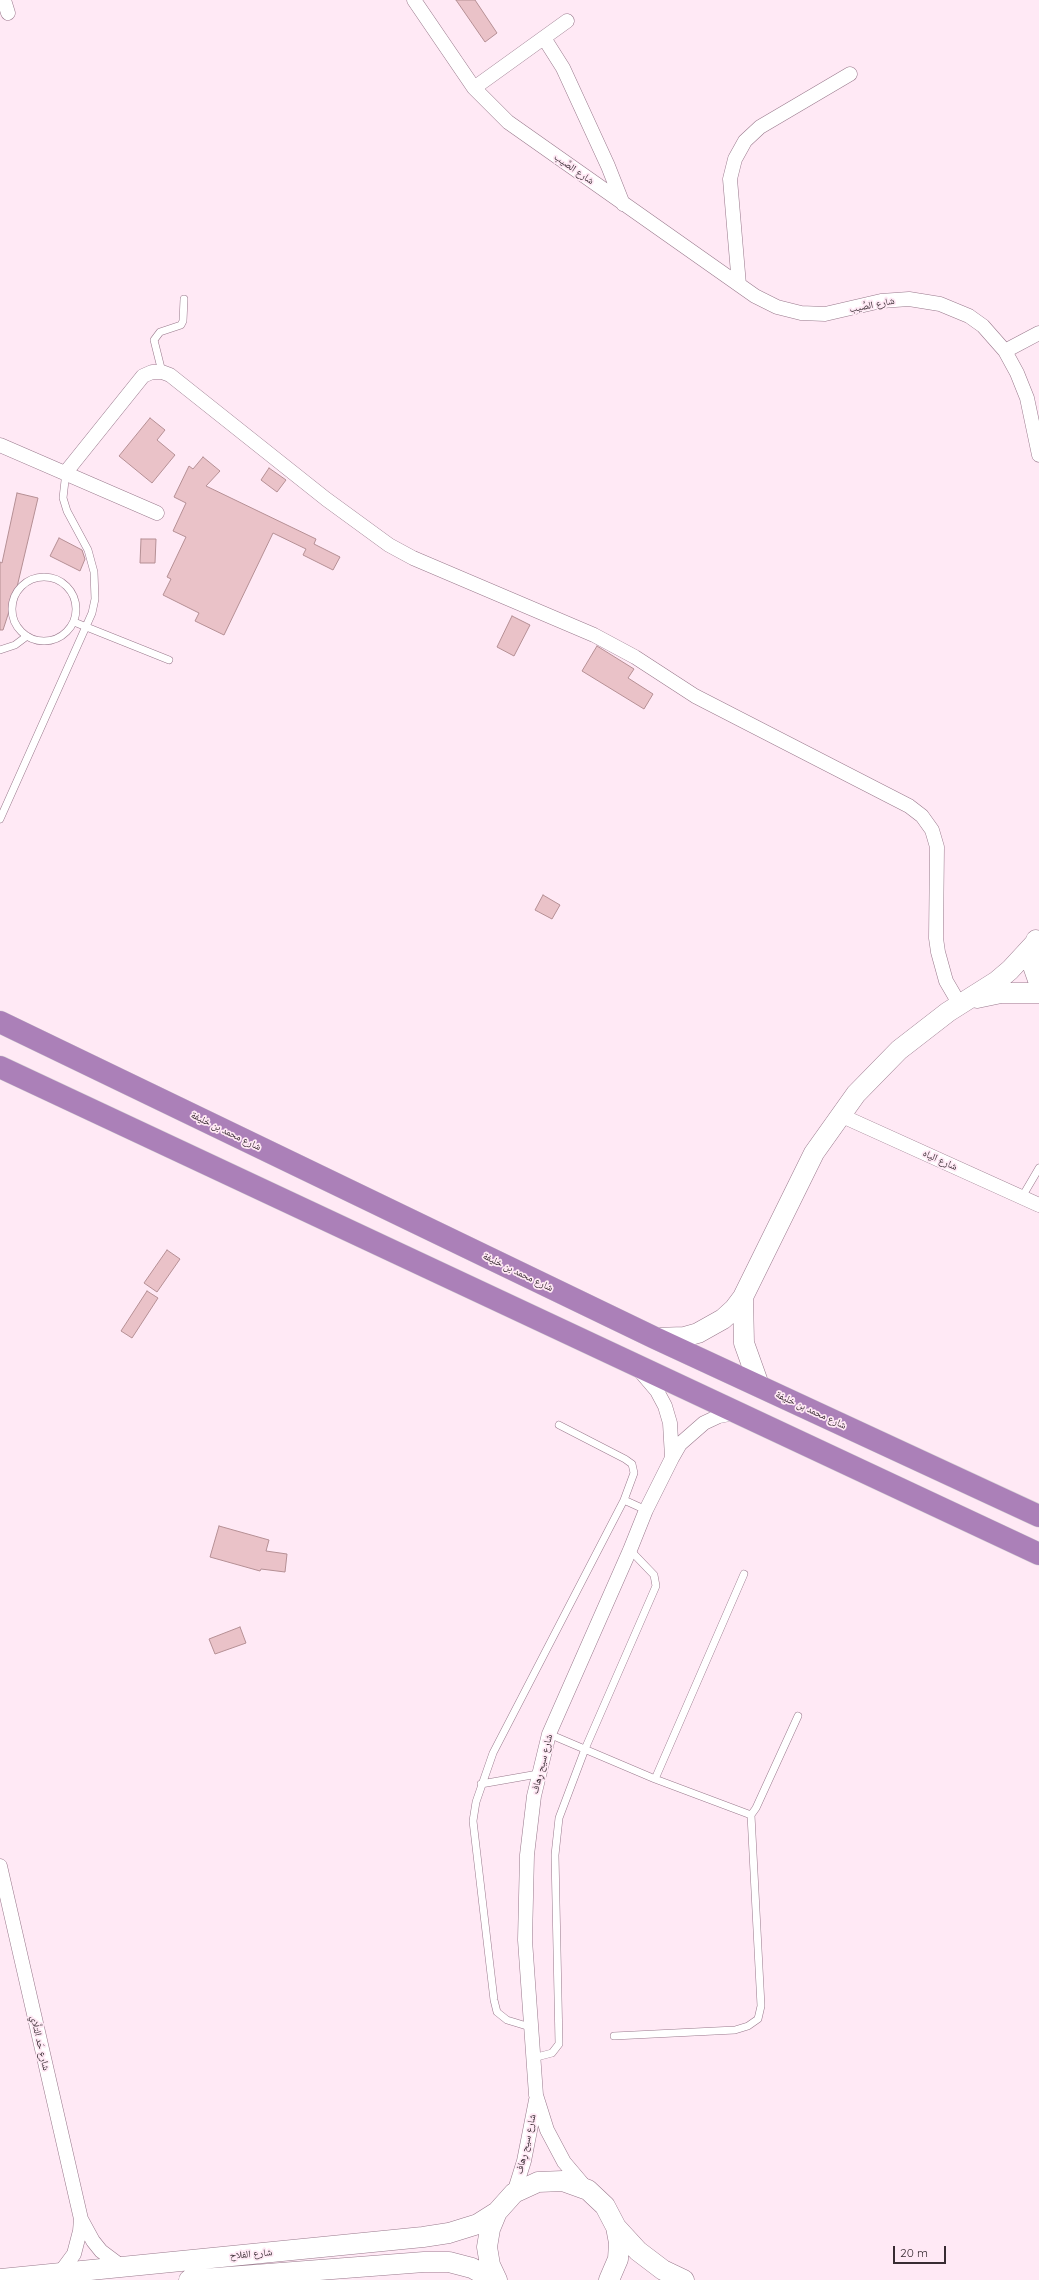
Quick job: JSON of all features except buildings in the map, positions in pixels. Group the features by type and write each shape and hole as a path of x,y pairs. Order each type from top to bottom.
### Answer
{"highway":[{"name":"شارع محمد بن خليفة","path":"0,1022 655,1338 1039,1516"},
{"path":"0,1067 735,1413 1039,1554"}],"street":[{"name":"شارع الصَّيب","path":"414,0 474,88 508,122 755,296 777,307 801,313 825,314 881,301 909,298 940,304 969,316 983,326 1006,351 1027,398 1039,455"},
{"path":"474,88 567,22"},
{"path":"544,38 563,68 608,166 623,204"},
{"path":"739,285 730,179 735,159 745,141 760,127 850,74"},
{"path":"1006,351 1039,333"},
{"path":"66,472 136,383 143,376 152,372 162,372 177,380 326,499 389,544 413,558 594,635 635,657 695,696 909,806 922,816 932,830 937,847 936,938 938,952 946,980 964,1003"},
{"path":"0,444 157,513"},
{"path":"655,1338 684,1337 698,1333 723,1319 743,1297 814,1153 856,1094 899,1050 948,1012 964,1003 1010,970 1037,939"},
{"path":"1037,939 1032,963 1039,983"},
{"path":"964,1003 1001,993 1039,993"},
{"name":"شارع الياه","path":"840,1115 1039,1205"},
{"path":"743,1297 744,1342 759,1385"},
{"name":"شارع سيح رِهاف","path":"634,1365 657,1391 665,1406 670,1423 672,1458"},
{"name":"شارع سيح رِهاف","path":"588,2190 564,2162 546,2130 536,2095 525,1940 527,1855 538,1774 549,1734 630,1550 646,1510 672,1458 680,1444 704,1423 719,1416 735,1413"},
{"name":"شارع حَد التلَّاي","path":"0,1866 81,2219 93,2241 101,2251 121,2266"},
{"name":"شارع سيح رِهاف","path":"514,2192 527,2148 536,2095"},
{"path":"496,2280 490,2265 488,2247 490,2229 497,2212 514,2192 538,2182 564,2181 588,2190 605,2206 616,2227 638,2251 663,2270 684,2280"},
{"name":"شارع الفلاح","path":"0,2279 423,2237 450,2233 478,2224 497,2212"},
{"name":"شارع حَد التلَّاي","path":"60,2273 74,2254 80,2231 81,2219"},
{"path":"609,2280 618,2259 619,2243 616,2227"},
{"name":"شارع الفلاح","path":"189,2280 262,2277 443,2262 472,2268 496,2280"}],"lane":[{"path":"162,372 154,340 160,332 181,325 183,321 184,299"},
{"path":"0,819 87,627 95,599 94,572 88,550 67,511 63,498 66,472"},
{"path":"52,577 68,587 76,603 74,622 62,636 54,640 36,640 27,636 15,623 12,605 19,588 34,578 52,577"},
{"path":"74,622 169,660"},
{"path":"0,650 15,645 27,636"},
{"path":"1022,1197 1039,1168"},
{"path":"530,2027 507,2020 497,2012 494,2000 474,1821 481,1784 493,1753 624,1500 634,1473 632,1464 558,1425"},
{"path":"624,1500 646,1510"},
{"path":"533,2058 552,2053 559,2044 555,1855 558,1818 585,1749 656,1586 654,1575 630,1550"},
{"path":"655,1779 744,1574"},
{"path":"614,2036 735,2030 748,2026 758,2019 761,2006 751,1815 756,1808 798,1716"},
{"path":"549,1734 655,1779 743,1814 751,1815"},
{"path":"481,1784 538,1774"}]}
